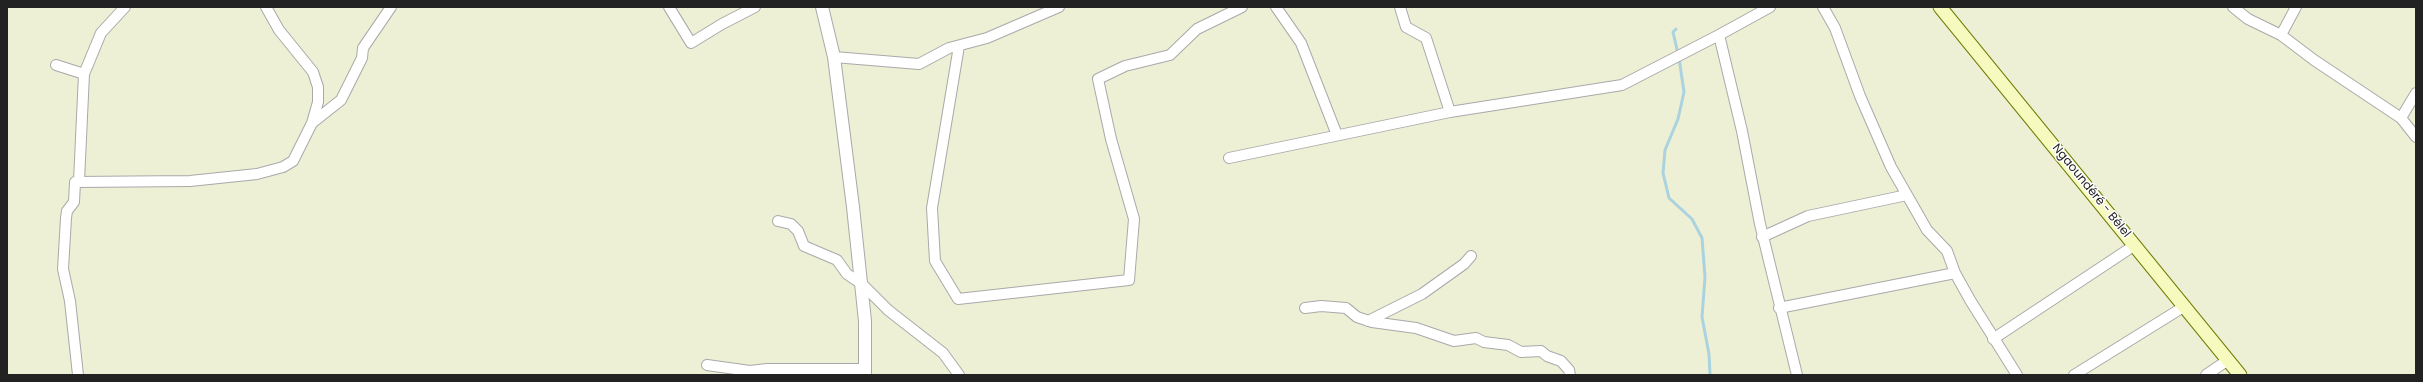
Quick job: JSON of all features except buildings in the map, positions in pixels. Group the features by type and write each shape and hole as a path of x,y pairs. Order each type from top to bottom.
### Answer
{"main road":[{"name":"Ngaoundéré - Bélel","path":"1940,7 2240,375"}],"street":[{"path":"79,181 84,74 101,33 124,7"},
{"path":"78,375 70,302 64,269 66,218 67,211 74,202 74,182 190,181 257,174 283,168 293,161 312,123 318,102 318,87 313,72 279,30 266,7"},
{"path":"312,123 341,100 362,58 363,48 391,7"},
{"path":"669,7 691,43 755,7"},
{"path":"706,365 750,371 767,369 865,372 862,284 834,57 822,7"},
{"path":"834,57 919,64 931,56 987,38 1060,7"},
{"path":"959,46 932,208 935,261 958,299 1129,280 1134,219 1111,139 1098,79 1125,66 1170,55 1197,29 1242,7"},
{"path":"1276,7 1301,44 1337,135"},
{"path":"1400,7 1406,27 1426,38 1450,112"},
{"path":"1229,158 1450,112 1622,84 1719,36 1770,7"},
{"path":"1823,7 1835,28 1860,96 1891,167 1927,230 1947,251 1955,273 1993,339 2017,375"},
{"path":"2233,7 2248,18 2281,35 2314,60 2401,118 2416,137"},
{"path":"2281,35 2296,7"},
{"path":"1719,36 1742,132 1762,237 1797,375"},
{"path":"56,66 84,74"},
{"path":"2401,118 2416,93"},
{"path":"1762,237 1808,216 1907,195"},
{"path":"778,221 791,224 798,231 804,246 837,260 847,274 862,284 888,310 944,352 959,375"},
{"path":"1993,339 2135,245"},
{"path":"1368,321 1422,294 1459,268 1471,256"},
{"path":"1779,308 1955,273"},
{"path":"1305,308 1321,306 1346,308 1357,317 1368,321 1416,328 1454,341 1476,338 1484,342 1508,345 1521,352 1541,351 1547,356 1561,361 1569,370 1570,375"},
{"path":"2074,375 2185,306"},
{"path":"2206,375 2228,360"}],"green space":[{"path":"7,7 2416,7 2416,375 7,375"}],"waterway":[{"path":"1676,29 1673,32 1679,58 1684,92 1678,119 1665,150 1663,173 1669,198 1692,219 1702,238 1705,277 1702,317 1709,354 1710,375"}]}
